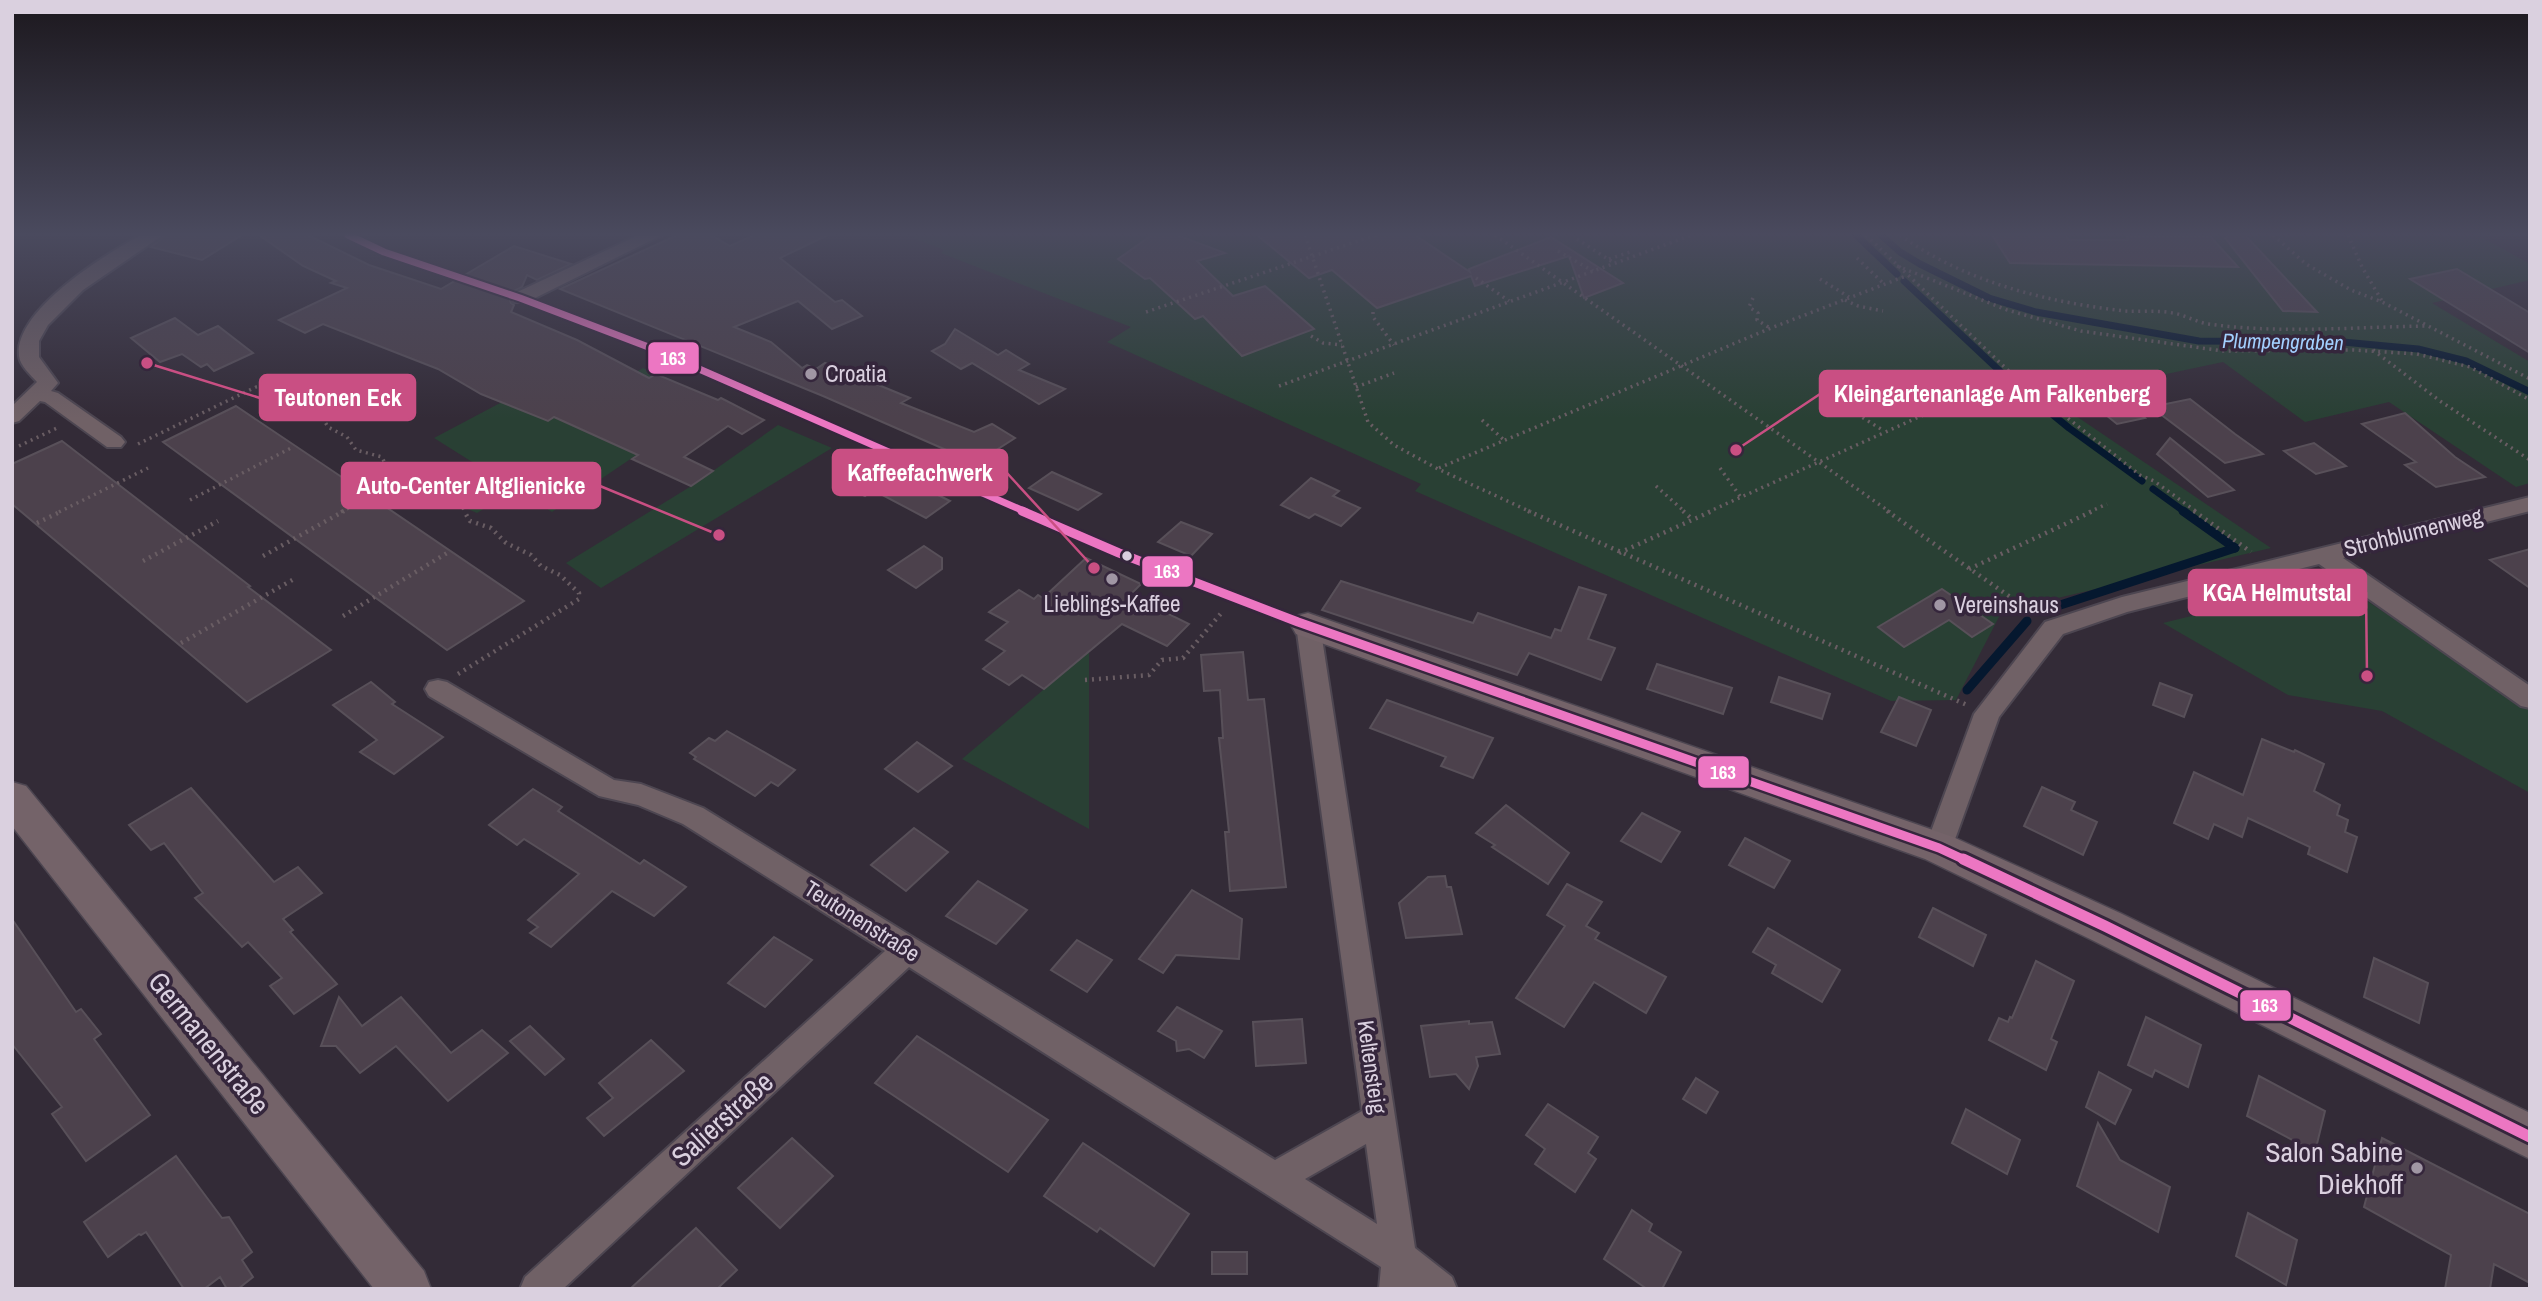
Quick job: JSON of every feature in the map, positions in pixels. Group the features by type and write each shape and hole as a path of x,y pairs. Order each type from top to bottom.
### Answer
{"street":[{"path":"12,417 48,383 29,359 28,349 37,328 65,296"},
{"path":"520,298 525,296"},
{"path":"38,395 51,397 114,442"},
{"name":"Strohblumenweg","path":"2054,628 2122,605 2530,504"},
{"path":"2321,554 2530,699"},
{"path":"1308,625 1939,848 2105,926 2530,1137"},
{"name":"Keltensteig","path":"1308,625 1379,1119 1398,1273"},
{"path":"1939,848 1987,714 2054,628"},
{"name":"Teutonenstraße","path":"443,685 608,789 641,795 692,816 1274,1178 1398,1273 1440,1289"},
{"name":"Germanenstraße","path":"12,797 406,1289"},
{"name":"Salierstraße","path":"537,1289 908,949"},
{"path":"1274,1178 1379,1119"}],"path":[{"path":"1146,312 1194,296"},
{"path":"1325,296 1368,422 1394,444 1438,468 1619,553 1987,714"},
{"path":"1501,296 1510,302"},
{"path":"1279,386 1527,296"},
{"path":"1582,296 2054,628"},
{"path":"1438,468 1853,296"},
{"path":"1928,296 2013,375 2140,475 2154,481 2273,568"},
{"path":"1968,296 2046,323 2193,348 2307,352 2372,350 2451,360 2488,376 2530,400"},
{"path":"2036,296 2127,311 2173,313 2206,324 2269,328 2427,326"},
{"path":"2367,296 2530,379"},
{"path":"2378,296 2382,302"},
{"path":"1753,298 1749,307 1758,313 1757,320 1771,328"},
{"path":"1844,300 1883,311"},
{"path":"1373,312 1373,317 1394,345"},
{"path":"1311,336 1323,343 1342,345"},
{"path":"2372,350 2440,401 2530,460"},
{"path":"1356,387 1394,373"},
{"path":"1922,375 1915,378 1925,391 1947,403"},
{"path":"1619,553 1742,499 1815,461 2013,375"},
{"path":"137,444 256,387 278,387 290,396 295,406 321,415 328,427 348,437 355,452 382,457 387,468 401,479 401,484 418,490 428,501 461,504 470,521 491,528 506,543 531,555 541,566 560,575 579,593 579,599 568,607 443,685"},
{"path":"1888,390 1922,415"},
{"path":"1846,407 1885,431"},
{"path":"19,446 80,418"},
{"path":"1482,420 1504,440"},
{"path":"190,500 293,447"},
{"path":"37,523 148,468"},
{"path":"1720,468 1742,499"},
{"path":"263,556 401,479"},
{"path":"1656,486 1692,519"},
{"path":"1969,569 2107,504"},
{"path":"143,561 218,521"},
{"path":"343,616 447,553"},
{"path":"181,643 294,579"},
{"path":"1085,680 1149,675 1162,660 1183,658 1223,611"}],"green space":[{"path":"1051,296 2463,296 2432,303 2530,362 2530,483 2516,487 2389,402 2305,422 2223,362 2058,397 2076,416 2271,548 2002,611 1956,700 1891,701 1415,491 1421,484 1107,342 1131,327"},
{"path":"643,368 718,400 552,512 434,438 502,402 548,420"},
{"path":"778,425 832,448 601,588 566,563 693,485"},
{"path":"475,469 512,492 477,513 435,495 435,490"},
{"path":"2336,580 2530,710 2530,793 2382,711 2288,695 2163,623"},
{"path":"1089,651 1089,829 962,759"}],"building":[{"path":"331,296 510,296 514,305 511,312 577,340 649,378 656,374 718,400 721,398 764,420 742,434 728,426 684,457 713,471 691,486 632,459 638,455 554,417 548,421 481,394 438,369 323,324 305,333 279,320"},
{"path":"577,296 827,296 835,302 842,300 862,316 832,329 798,301 734,327 771,342 802,368 807,365 816,369 825,363 910,398 901,403 974,432 992,424 1015,438 976,463 823,396"},
{"path":"1169,296 1276,296 1314,329 1242,356 1203,316 1195,319"},
{"path":"1362,296 1413,296 1377,308"},
{"path":"2271,296 2302,296 2317,312 2283,311"},
{"path":"2437,296 2501,296 2530,313 2530,353"},
{"path":"175,318 198,335 218,326 253,353 214,371 207,364 201,367 182,354 160,362 131,338"},
{"path":"955,329 998,355 1006,350 1029,364 1019,370 1065,389 1039,404 972,363 961,369 932,351 945,344"},
{"path":"2117,396 2145,418 2117,424 2090,402"},
{"path":"2190,399 2263,454 2225,463 2151,407"},
{"path":"236,406 524,601 447,650 163,442"},
{"path":"2405,413 2455,457 2485,477 2436,487 2405,465 2416,462 2362,424"},
{"path":"2170,438 2234,490 2208,497 2157,454"},
{"path":"62,441 331,650 247,702 12,504 12,464"},
{"path":"2314,443 2346,466 2316,474 2284,451"},
{"path":"866,462 950,501 926,518 873,490 865,496 835,482"},
{"path":"1052,472 1101,494 1078,510 1029,488"},
{"path":"1311,478 1339,491 1333,496 1360,508 1341,526 1315,514 1309,518 1281,505"},
{"path":"1181,522 1212,534 1191,556 1158,542"},
{"path":"924,546 942,558 942,569 916,588 888,570"},
{"path":"2530,549 2530,588 2490,560"},
{"path":"1086,558 1141,584 1130,595 1189,624 1167,646 1122,624 1044,689 1022,675 1009,685 983,669 1005,651 986,640 1008,622 989,612 1019,590 1034,599 1038,595 1043,598"},
{"path":"1341,581 1473,623 1478,613 1551,638 1555,629 1561,631 1579,587 1606,595 1588,639 1615,648 1601,680 1529,653 1517,675 1322,610"},
{"name":"Vereinshaus","path":"1942,589 1993,624 1972,637 1949,620 1904,647 1878,627"},
{"path":"1243,652 1248,700 1264,699 1286,887 1230,891 1225,832 1229,832 1219,738 1223,738 1220,690 1204,691 1201,655"},
{"path":"1657,664 1732,688 1723,714 1647,689"},
{"path":"1779,677 1830,694 1822,719 1771,702"},
{"path":"371,682 395,702 392,704 443,737 394,774 360,752 377,740 333,705"},
{"path":"2160,683 2192,695 2184,717 2153,705"},
{"path":"1899,697 1931,710 1916,746 1881,732"},
{"path":"1387,700 1493,738 1473,778 1441,766 1446,757 1370,728"},
{"path":"727,731 795,770 778,786 771,782 755,796 694,759 696,757 690,753 709,738 715,741"},
{"path":"2262,739 2294,752 2295,750 2324,764 2314,791 2340,805 2337,815 2348,820 2345,832 2357,837 2347,872 2308,854 2310,847 2248,818 2242,837 2214,824 2208,839 2174,823 2194,772 2243,795"},
{"path":"917,742 952,766 918,792 885,769"},
{"path":"2042,787 2075,802 2071,810 2097,822 2083,855 2024,826"},
{"path":"191,788 274,882 298,867 322,893 283,919 293,930 290,932 337,984 294,1014 270,986 282,978 248,942 242,947 195,898 203,893 164,843 151,850 129,825"},
{"path":"533,789 562,807 558,811 640,864 644,860 686,887 654,916 612,891 551,947 530,933 538,927 528,920 579,874 524,839 517,845 489,825"},
{"path":"1506,805 1569,853 1548,884 1492,847 1495,845 1476,833"},
{"path":"1642,813 1680,832 1661,862 1621,841"},
{"path":"914,828 948,852 906,891 871,865"},
{"path":"1745,838 1790,861 1774,888 1729,865"},
{"path":"1445,876 1447,887 1451,887 1462,934 1406,938 1399,903 1428,877"},
{"path":"978,881 1027,910 996,944 946,916"},
{"path":"1567,884 1602,902 1586,926 1599,933 1595,939 1666,977 1646,1013 1594,982 1564,1027 1516,998 1565,926 1547,915"},
{"path":"1192,890 1242,919 1239,959 1176,955 1163,973 1139,959"},
{"path":"1933,908 1986,935 1973,966 1919,937"},
{"path":"12,919 76,1012 81,1009 101,1034 94,1039 150,1115 86,1161 52,1114 62,1107 12,1044"},
{"path":"1768,928 1840,970 1822,1002 1772,973 1776,965 1753,952"},
{"path":"774,937 812,960 765,1007 728,983"},
{"path":"1077,940 1112,960 1087,992 1051,970"},
{"path":"2374,958 2428,983 2419,1023 2364,997"},
{"path":"2036,961 2074,981 2051,1039 2057,1042 2046,1070 1989,1040 1999,1018 2008,1022 2010,1017 2012,1018"},
{"path":"339,997 362,1026 401,997 451,1053 482,1030 508,1053 448,1101 396,1046 360,1073 336,1046 321,1046"},
{"path":"1177,1007 1222,1031 1204,1058 1189,1049 1177,1051 1176,1041 1158,1031"},
{"path":"2146,1017 2201,1045 2188,1087 2155,1070 2152,1077 2128,1065"},
{"path":"1302,1019 1306,1063 1256,1066 1253,1022"},
{"path":"1469,1021 1469,1024 1492,1022 1500,1054 1476,1057 1478,1066 1469,1089 1456,1074 1430,1077 1421,1026"},
{"path":"530,1026 564,1059 545,1075 510,1041"},
{"path":"917,1036 1048,1120 1008,1172 875,1083"},
{"path":"651,1040 684,1071 604,1136 587,1118 613,1098 599,1083"},
{"path":"2099,1072 2131,1090 2115,1124 2086,1107"},
{"path":"2259,1076 2325,1111 2315,1152 2247,1116"},
{"path":"1696,1078 1718,1092 1706,1113 1683,1099"},
{"path":"1548,1104 1598,1137 1588,1153 1596,1159 1575,1192 1535,1164 1545,1149 1526,1135"},
{"path":"1966,1109 2020,1140 2007,1174 1952,1143"},
{"path":"2098,1123 2120,1160 2170,1187 2158,1232 2077,1186"},
{"path":"792,1138 833,1176 780,1228 738,1188"},
{"path":"2382,1138 2530,1214 2530,1283 2494,1264 2490,1289 2445,1289 2451,1255 2364,1207"},
{"path":"1083,1143 1189,1214 1154,1266 1100,1228 1097,1232 1044,1196"},
{"path":"176,1156 222,1218 229,1217 252,1252 242,1260 253,1277 238,1289 227,1289 220,1277 204,1289 184,1289 146,1232 139,1234 108,1257 84,1222"},
{"path":"1632,1210 1652,1224 1649,1231 1681,1252 1662,1289 1647,1289 1604,1259"},
{"path":"2248,1213 2297,1240 2286,1285 2236,1256"},
{"path":"696,1228 737,1270 717,1289 630,1289"},
{"path":"1212,1252 1247,1252 1247,1274 1212,1274"}],"waterway":[{"path":"1920,296 2004,375"},
{"name":"Plumpengraben","path":"1984,296 2036,312 2199,341 2343,342 2418,349 2466,361 2530,392"},
{"path":"2009,379 2069,428 2142,481"},
{"path":"2153,489 2185,512"},
{"path":"2042,611 2235,548 2183,511"},
{"path":"1967,690 2027,621"}],"transit line":[{"name":"163","path":"513,296 651,348 1119,553 1298,622 1939,848 2105,926 2530,1137"}],"place":[{"name":"Teutonen Eck","path":"147,363"},
{"name":"Croatia","path":"811,374"},
{"name":"Kleingartenanlage Am Falkenberg","path":"1736,450"},
{"name":"Auto-Center Altglienicke","path":"719,535"},
{"name":"Kaffeefachwerk","path":"1094,568"},
{"name":"Lieblings-Kaffee","path":"1112,579"},
{"name":"Vereinshaus","path":"1940,605"},
{"name":"KGA Helmutstal","path":"2367,676"},
{"name":"Salon Sabine Diekhoff","path":"2417,1168"}]}
